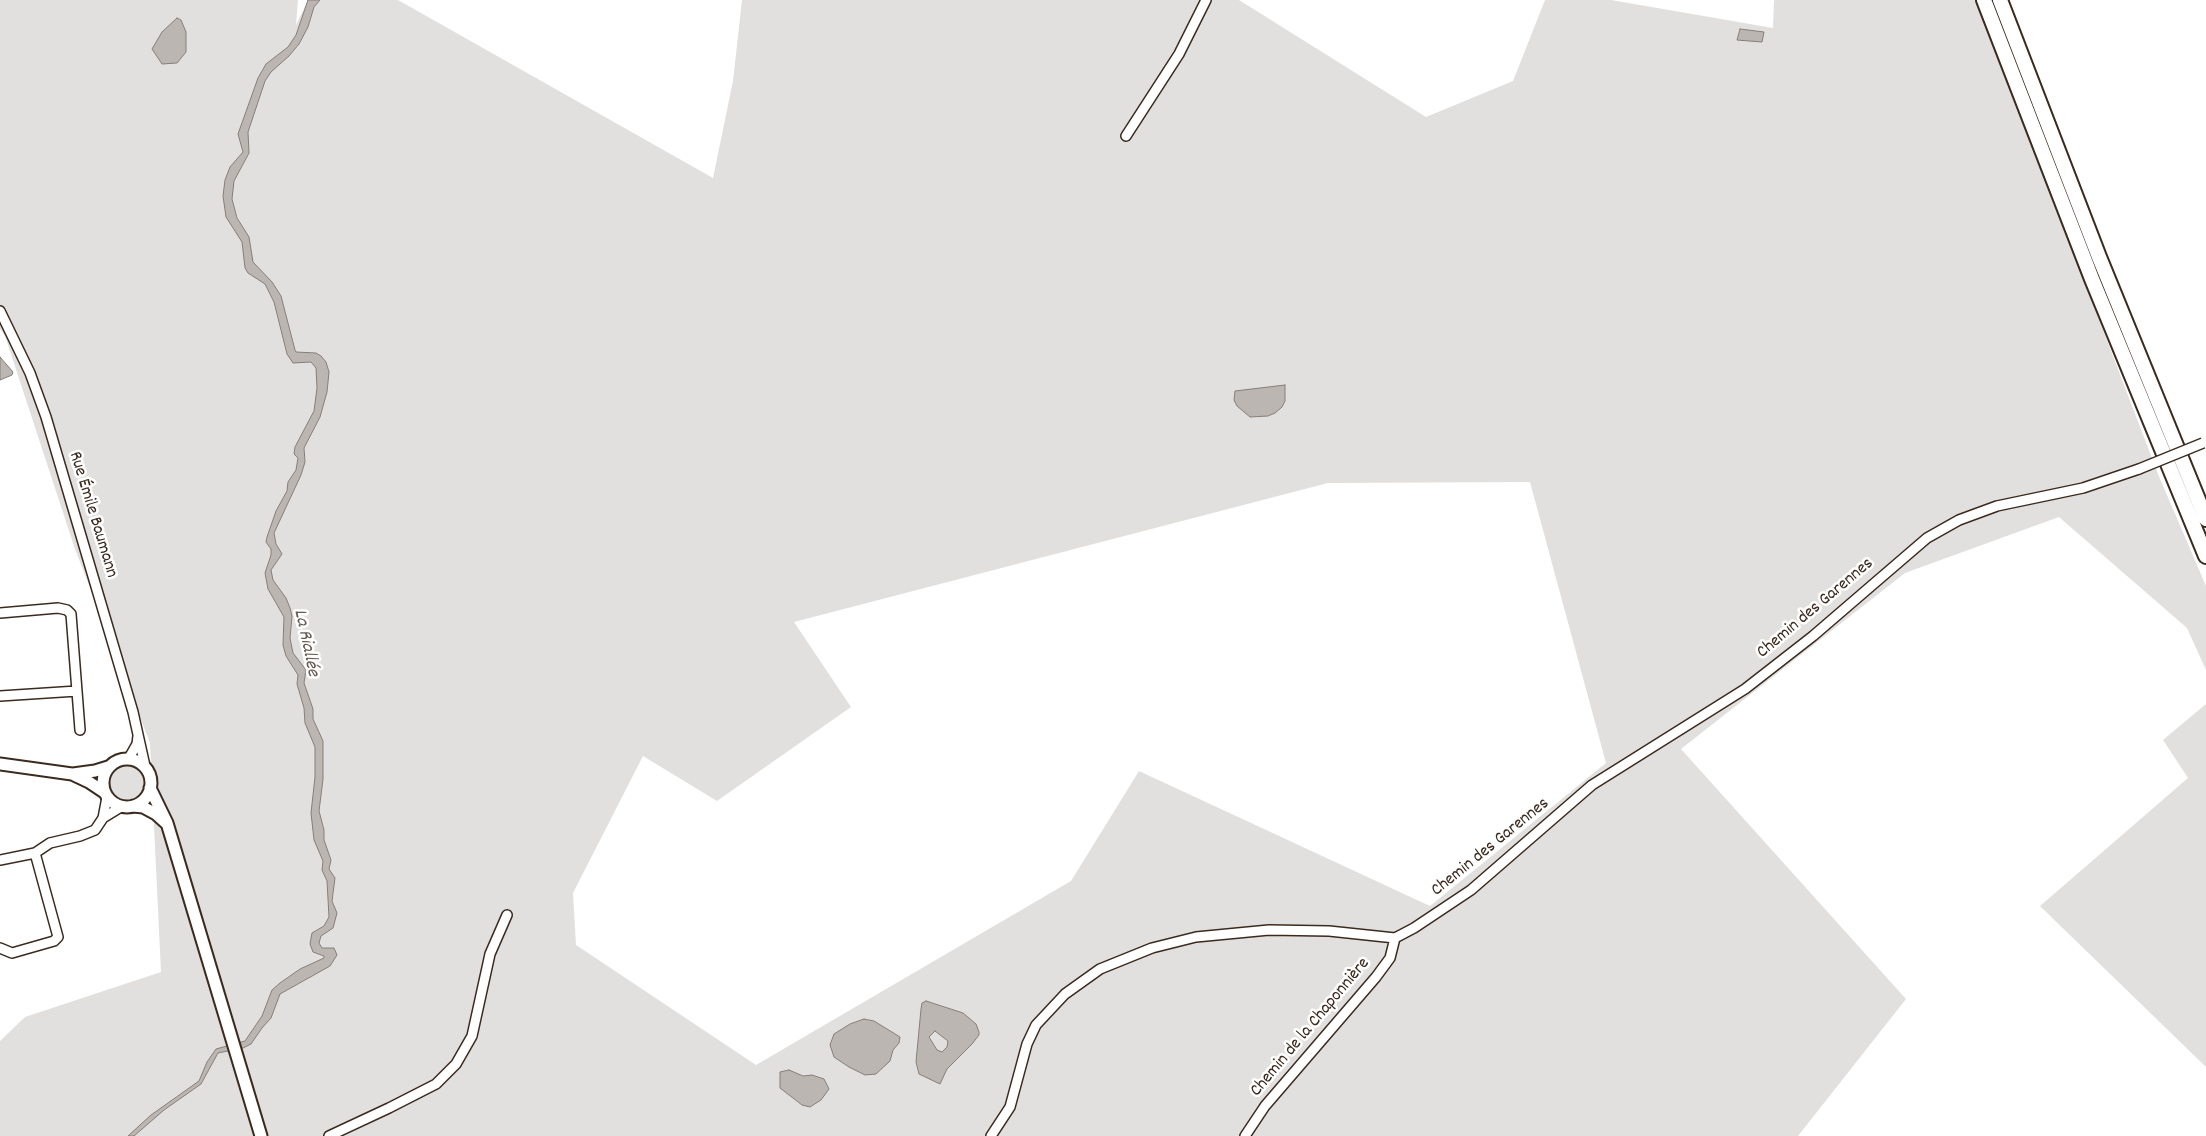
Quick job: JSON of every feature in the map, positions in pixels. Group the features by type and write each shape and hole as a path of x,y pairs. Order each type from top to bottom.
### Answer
{"highway":[{"path":"1984,0 2102,304 2206,556"},
{"path":"2000,0 2099,258 2206,519"}],"main road":[{"path":"0,764 72,774 95,771 108,767 114,762 129,758 145,766 149,773 150,788 167,823 262,1136"},
{"path":"106,795 102,779 108,767"},
{"path":"72,774 89,782 121,807 133,806 150,810 167,823"},
{"path":"133,806 144,800 150,788"}],"street":[{"path":"1126,136 1179,54 1206,0"},
{"name":"Rue Émile Baumann","path":"0,312 30,373 46,416 138,733 145,766"},
{"name":"Chemin des Garennes","path":"1395,938 1414,928 1472,890 1592,785 1745,689 1813,636 1914,548 1959,520 1997,506 2083,488 2139,469 2205,442"},
{"path":"0,613 58,608 67,610 72,614 80,730"},
{"path":"0,696 77,691"},
{"path":"129,758 137,744 138,733"},
{"path":"103,818 106,795"},
{"path":"0,860 35,853 50,842 80,836 95,830 103,818 121,807"},
{"path":"0,948 12,953 54,941 58,937 35,853"},
{"path":"329,1136 436,1084 456,1064 472,1036 488,960 507,915"},
{"path":"991,1136 1010,1107 1027,1044 1036,1025 1065,994 1100,969 1152,948 1196,937 1269,930 1328,931 1395,938"},
{"name":"Chemin de la Chaponnière","path":"1245,1136 1266,1106 1376,977 1390,958 1395,938"}],"shaded area":[{"path":"0,0 298,0 296,25 308,0 398,0 713,178 733,81 742,0 1239,0 1426,117 1513,81 1545,0 1611,0 1773,28 1774,0 1977,0 2158,474 2206,586 2206,670 2187,628 2059,517 1905,573 1681,749 1906,999 1798,1136 0,1136 0,1041 25,1017 161,972 150,743 75,549 5,336 0,329","holes":["1530,482 1606,763 1430,906 1139,771 1071,881 756,1065 576,945 573,893 643,756 717,801 851,707 794,622 1328,483"]},
{"name":"La Riallée","path":"308,0 320,0 314,7 308,27 299,44 271,72 265,81 248,132 249,153 234,181 232,199 237,218 249,237 253,262 272,282 281,296 296,352 316,353 321,356 326,362 329,372 327,392 320,417 304,448 305,462 301,475 274,533 276,544 282,554 271,570 273,580 286,598 290,608 292,616 290,638 293,653 306,670 304,683 313,709 313,719 323,741 323,779 319,811 324,830 324,840 331,860 329,869 335,878 332,901 337,913 333,928 321,936 319,943 322,948 334,948 337,955 330,966 280,994 271,1018 251,1044 243,1048 218,1053 201,1084 164,1110 134,1136 128,1136 151,1115 199,1081 207,1062 216,1049 245,1041 262,1016 272,990 300,969 324,958 324,956 313,952 310,944 312,933 324,926 329,917 327,881 322,870 323,861 314,840 311,813 315,777 315,747 305,723 304,708 297,684 298,675 286,656 283,645 284,617 268,589 265,573 271,555 271,549 266,542 267,537 276,511 287,491 288,482 296,470 298,458 294,454 295,447 314,411 317,388 316,368 311,362 293,363 287,354 274,302 265,284 248,273 245,268 242,242 226,217 223,196 225,180 230,167 243,152 238,134 258,78 266,64 288,47 296,35"},
{"path":"177,18 181,20 186,32 186,52 177,63 162,64 152,49 162,32"},
{"path":"1740,29 1764,32 1762,42 1737,40"},
{"path":"0,357 13,372 12,375 0,380"},
{"path":"1285,385 1285,401 1282,407 1268,416 1250,417 1237,406 1234,400 1235,391"},
{"path":"2206,704 2206,1067 2040,906 2188,778 2163,740"},
{"path":"126,763 139,769 145,782 139,795 126,801 113,795 107,782 113,769"},
{"path":"926,1001 963,1013 976,1024 979,1032 979,1035 972,1044 947,1069 940,1084 919,1074 916,1062 922,1003","holes":["935,1031 948,1041 947,1047 942,1052 937,1050 929,1037"]},
{"path":"864,1019 874,1021 900,1037 890,1061 876,1074 865,1075 849,1067 834,1057 830,1045 834,1034 850,1024"},
{"path":"789,1070 803,1076 812,1075 824,1079 829,1089 821,1100 810,1107 802,1105 780,1088 780,1072"}]}
